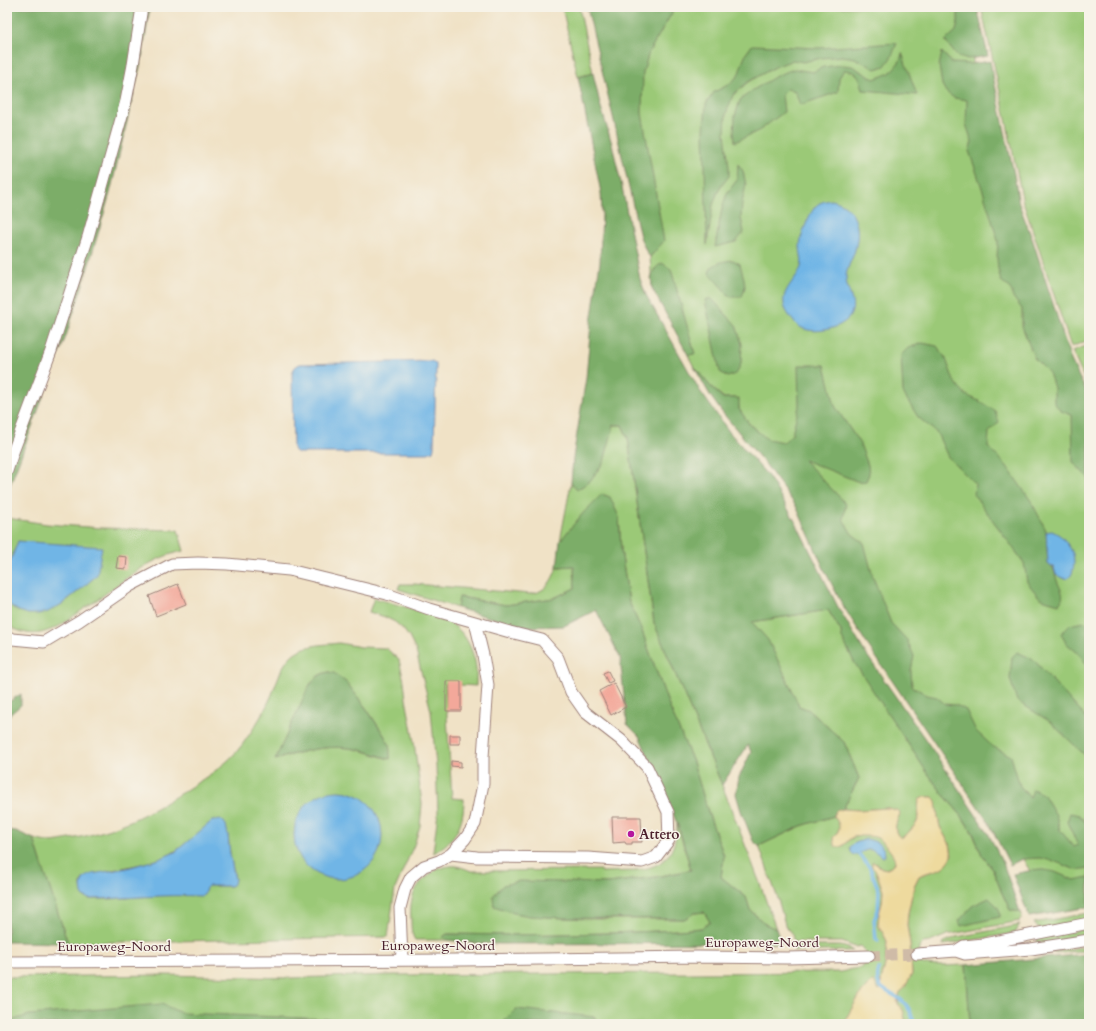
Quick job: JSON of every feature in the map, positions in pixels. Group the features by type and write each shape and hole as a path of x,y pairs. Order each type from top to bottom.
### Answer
{"street":[{"path":"7,470 51,351 88,237 126,101 142,7"},
{"path":"7,636 12,639 44,642 79,621 130,586 172,564 198,563 227,564 289,570 387,594 429,609 542,640 558,658 571,692 585,712 621,740 647,767 668,812 669,840 656,857 642,862 588,858 477,857 451,854"},
{"path":"402,960 400,908 405,889 411,877 424,866 439,861 451,854 465,839 475,824 483,784 483,757 488,685 483,654 475,622"},
{"path":"956,951 964,946 984,944 1089,923"},
{"path":"917,954 956,951 965,954 1031,949 1089,940"},
{"name":"Europaweg-Noord","path":"7,962 462,960 697,957 787,958 869,956"}],"green space":[{"path":"7,7 150,7 142,58 110,193 66,336 7,493"},
{"path":"562,7 579,7 593,73 578,77"},
{"path":"587,7 671,7 672,13 649,52 643,73 642,113 664,241 650,257 640,237"},
{"path":"600,7 970,7 973,62 1002,191 1089,416 1089,902 1053,909 995,813 825,563 760,434 740,411 736,398 724,398 710,386 693,365 688,355 694,354 655,268 651,276 650,257 653,254"},
{"path":"958,7 977,7 988,56 968,59 957,56 945,41 956,31 958,22"},
{"path":"981,7 1089,7 1089,340 1071,347 1023,202"},
{"path":"897,43 892,56 885,66 875,69 855,58 842,56 803,62 793,60 775,67 748,82 733,95 726,114 725,133 729,176 719,189 713,205 707,245 704,131 706,104 714,92 728,85 738,76 745,55 752,45 818,48"},
{"path":"942,52 952,63 971,64 990,61 1019,204 1033,241 1071,360 1089,396 1089,479 1073,462 1072,415 1061,411 1054,403 1054,388 1049,373 1035,359 1022,326 1022,309 1012,296 1012,292 1008,286 1001,281 997,258 998,241 969,151 972,142 966,124 967,100 954,98 946,92 942,85 939,66"},
{"path":"902,53 917,95 863,90 858,76 855,73 844,70 839,78 838,92 800,105 795,91 787,89 782,94 784,112 760,130 735,142 735,116 740,100 753,90 778,75 794,69 813,72 823,67 842,65 852,66 874,79 890,73 900,61"},
{"path":"593,73 622,187 640,279 646,295 700,391 730,433 768,476 775,487 796,523 838,607 864,651 988,833 1003,863 1020,912 1010,910 993,870 982,855 973,833 961,815 926,771 854,662 842,638 841,631 828,610 752,622 768,640 799,706 809,710 844,742 859,778 843,809 836,811 834,816 801,826 759,846 753,841 736,794 739,777 751,752 748,745 722,785 654,623 628,438 622,425 614,425 604,462 590,481 577,490 571,483 573,458 586,378 591,323 600,262 602,213 601,193 578,77"},
{"path":"738,164 743,171 746,185 742,203 741,218 744,232 736,242 715,247 722,208 727,193 737,180"},
{"path":"733,260 740,264 744,279 745,287 742,297 730,297 709,273 715,265"},
{"path":"662,263 671,269 695,354 688,355 652,288 652,274"},
{"path":"711,298 736,325 742,344 741,363 737,373 728,377 720,372 705,300"},
{"path":"922,343 937,346 946,359 954,381 966,395 995,411 999,422 989,432 988,447 1006,465 1031,501 1046,530 1048,563 1054,570 1063,596 1059,604 1039,597 1027,582 1024,563 974,495 975,484 948,457 937,433 918,417 906,398 903,392 901,355 908,348"},
{"path":"1089,345 1089,388 1072,351"},
{"path":"693,365 710,386 723,398 739,398 739,409 750,425 767,439 784,442 792,434 799,406 798,365 825,365 835,406 860,444 868,465 869,474 866,481 859,482 804,460 846,504 843,519 852,534 864,543 873,577 891,623 907,640 914,656 911,671 912,686 927,695 937,697 945,704 956,705 966,710 976,731 992,746 1011,756 1020,786 1030,798 1033,789 1044,795 1056,815 1060,830 1074,847 1078,845 1067,822 1070,813 1079,815 1089,826 1089,868 1076,870 1056,862 1040,858 1022,859 1010,865 989,823 865,641 842,604 825,571 796,506 766,465 721,411 711,397"},
{"path":"614,425 622,425 628,438 654,623 722,785 776,929 765,924 750,910 746,897 721,877 724,856 709,815 693,762 669,706 642,631 629,602 621,550 619,517 560,541 571,483 577,489 612,431"},
{"path":"602,494 610,497 619,517 621,550 629,602 642,631 669,706 693,762 709,815 724,856 721,877 746,897 750,910 765,924 776,929 781,943 500,944 446,940 443,937 447,934 511,935 679,930 702,928 710,922 704,912 695,913 684,919 564,918 530,916 514,913 494,906 493,896 503,885 519,881 608,883 656,877 691,870 679,828 651,762 639,736 627,724 620,657 596,610 564,626 522,627 457,608 459,597 506,605 554,598 575,588 574,566 557,567 560,541 584,512"},
{"path":"7,518 47,524 102,528 178,530 184,551 161,558 140,569 54,629 34,634 21,632 7,625 7,601 12,607 19,611 62,604 97,575 18,541 7,570"},
{"path":"574,566 575,588 554,598 506,605 460,597 457,608 398,589 400,584 415,584 530,594 539,592 549,584 557,567"},
{"path":"374,598 427,613 446,621 461,632 471,649 475,661 476,686 445,684 452,798 464,799 464,808 460,823 453,837 442,848 434,853 438,812 431,711 416,651 409,637 395,622 369,612"},
{"path":"828,610 841,631 842,638 906,741 942,793 961,815 973,834 982,855 993,870 1010,910 1020,912 1022,918 1020,921 947,935 930,942 923,943 919,948 920,960 925,965 966,965 970,1024 906,1024 903,1010 898,1004 900,992 912,974 907,925 914,886 919,876 941,868 952,856 950,844 940,827 933,797 924,797 919,800 919,817 916,824 901,838 896,833 896,824 900,814 888,808 859,810 843,809 859,778 844,742 809,710 799,706 785,675 751,622"},
{"path":"1085,622 1089,625 1089,668 1079,654 1066,643 1061,634 1069,625"},
{"path":"339,643 361,647 386,648 399,660 404,681 422,804 420,826 414,845 395,889 388,937 68,943 34,839 47,842 102,832 132,820 175,797 224,764 242,745 263,712 280,673 290,657 307,647","holes":["329,672 347,683 366,708 389,744 390,759 359,750 335,747 305,751 276,760 308,688 319,676","212,821 228,835 235,879 230,886 208,886 184,895 110,899 89,899 84,897 81,884 85,877 150,862 164,857 186,843"]},
{"path":"1017,652 1033,659 1089,721 1089,759 1049,721 1017,701 1010,679 1012,657"},
{"path":"329,672 334,673 347,683 366,708 389,744 390,759 359,750 335,747 305,751 275,760 308,688 317,677"},
{"path":"21,694 21,705 7,717 7,703"},
{"path":"834,816 840,827 837,833 839,848 854,837 874,835 883,841 895,859 895,863 886,869 882,868 876,863 872,867 876,871 883,891 878,924 887,941 886,961 881,982 882,988 879,990 871,983 864,990 846,1020 849,1024 7,1024 7,977 166,975 289,978 394,975 841,972 860,968 863,966 865,960 864,949 861,946 855,947 842,942 794,942 791,931 786,928 778,899 759,846 801,826"},
{"path":"677,824 691,870 656,877 608,883 568,883 514,913 577,919 684,919 695,913 704,912 710,922 702,928 612,933 511,935 447,934 443,937 446,940 415,940 414,938 411,925 411,904 414,892 422,881 438,869 447,866 457,866 471,871 636,871 662,862 671,850 674,843"},
{"path":"7,830 16,831 34,839 68,943 7,942"},
{"path":"1039,869 1055,872 1074,880 1089,877 1089,907 1029,917 1013,874"},
{"path":"989,898 999,909 1000,917 961,926 959,921 972,906"},
{"path":"1089,913 1089,919 1041,929 1033,923"},
{"path":"1020,925 1015,933 943,945 944,942 957,937"},
{"path":"1089,928 1089,938 1036,943 1037,939"},
{"path":"794,946 841,946 853,951 794,951"},
{"path":"1089,946 1089,951 1038,953"},
{"path":"1089,954 1089,1024 970,1024 966,965"},
{"path":"162,1004 181,1013 403,1021 404,1024 7,1024 7,1022 29,1015"},
{"path":"516,1009 595,1017 598,1024 502,1024"}],"sand":[{"path":"924,797 933,797 936,801 940,827 950,844 952,856 941,868 919,876 914,886 907,925 912,974 904,989 900,992 897,1002 903,1010 906,1024 849,1024 846,1020 847,1017 858,998 866,988 873,982 879,990 882,988 881,982 886,961 887,941 878,924 883,891 876,871 872,867 872,863 873,862 882,868 887,869 895,863 895,861 892,854 884,844 879,839 874,837 854,837 849,839 843,846 836,847 833,838 839,830 839,825 834,816 836,811 843,809 859,810 888,808 899,811 900,814 896,824 896,833 901,838 916,824 919,817 919,800"}],"water":[{"path":"831,200 841,203 849,209 857,225 858,236 856,246 846,276 847,286 853,304 851,314 843,323 830,329 815,331 808,330 799,327 790,317 785,308 784,296 801,267 800,242 810,215 818,204"},
{"path":"432,361 436,364 433,451 428,453 298,453 293,449 292,375 294,369 300,364"},
{"path":"1052,531 1063,538 1073,554 1074,568 1072,574 1068,578 1063,578 1056,575 1054,568 1048,563 1046,532"},
{"path":"18,541 102,547 97,575 62,604 48,612 28,614 19,611 12,607 7,601 7,570"},
{"path":"329,791 347,791 363,798 375,810 382,826 382,844 375,860 363,872 347,879 329,879 313,872 301,860 294,844 294,826 301,810 313,798"},
{"path":"220,819 226,825 235,879 234,884 230,886 208,886 204,895 201,896 89,899 84,897 82,894 82,881 85,877 92,874 127,868 159,859 175,852 212,821"},
{"path":"866,839 882,846 885,856 883,857 871,850 866,850 854,855 850,848 853,844"}],"building":[{"path":"118,556 127,557 126,569 116,568"},
{"path":"178,584 186,604 156,616 149,596"},
{"path":"608,671 613,681 608,683 603,673"},
{"path":"446,681 461,681 461,711 446,711"},
{"path":"614,683 626,707 611,715 599,691"},
{"path":"450,735 460,735 460,744 450,744"},
{"path":"451,761 461,762 461,767 451,766"},
{"path":"612,817 641,817 642,842 632,842 632,844 626,844 625,842 613,843"}],"waterway":[{"path":"859,854 870,868 879,891 878,910 874,920 876,939 878,941"},
{"path":"879,969 879,985 900,999 908,1007 913,1017 914,1024"}],"tunnel":[{"path":"869,956 917,954"}],"place":[{"name":"Attero","path":"631,834"}]}
